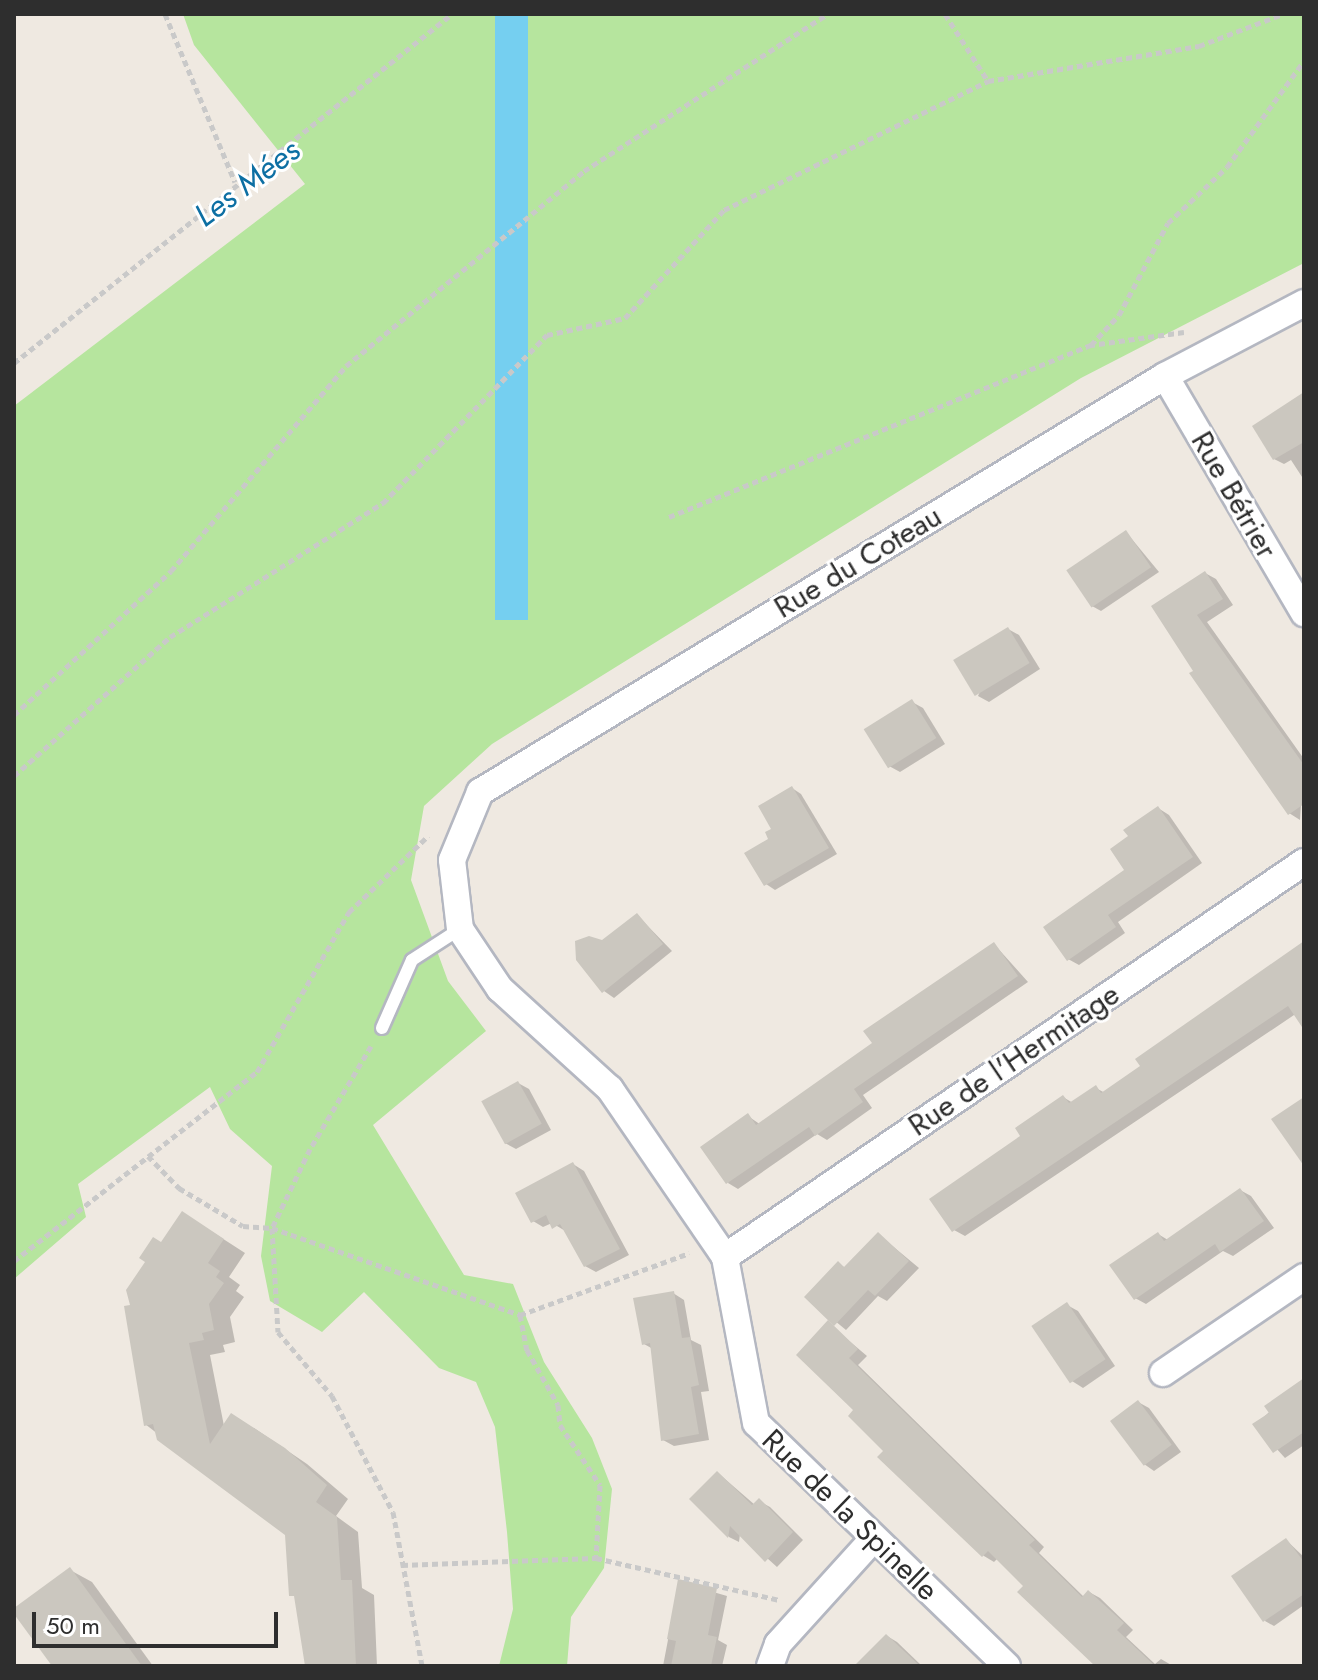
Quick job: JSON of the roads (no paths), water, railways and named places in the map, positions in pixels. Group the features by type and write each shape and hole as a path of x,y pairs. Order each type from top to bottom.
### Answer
{"street":[{"name":"Rue du Coteau","path":"452,860 480,792 1165,376 1304,303"},
{"name":"Rue Bétrier","path":"1165,376 1304,613"},
{"name":"Rue de la Spinelle","path":"452,860 460,929 500,989 610,1089 720,1250 756,1423 1007,1666"},
{"name":"Rue de l'Hermitage","path":"720,1250 1304,862"},
{"path":"1163,1373 1302,1282"},
{"path":"770,1666 778,1644 874,1538"}],"lane":[{"path":"382,1028 412,960 460,929"}],"water":[{"path":"495,14 528,14 528,620 495,620"}],"water label":[{"name":"Les Mées","path":"247,183"}]}
